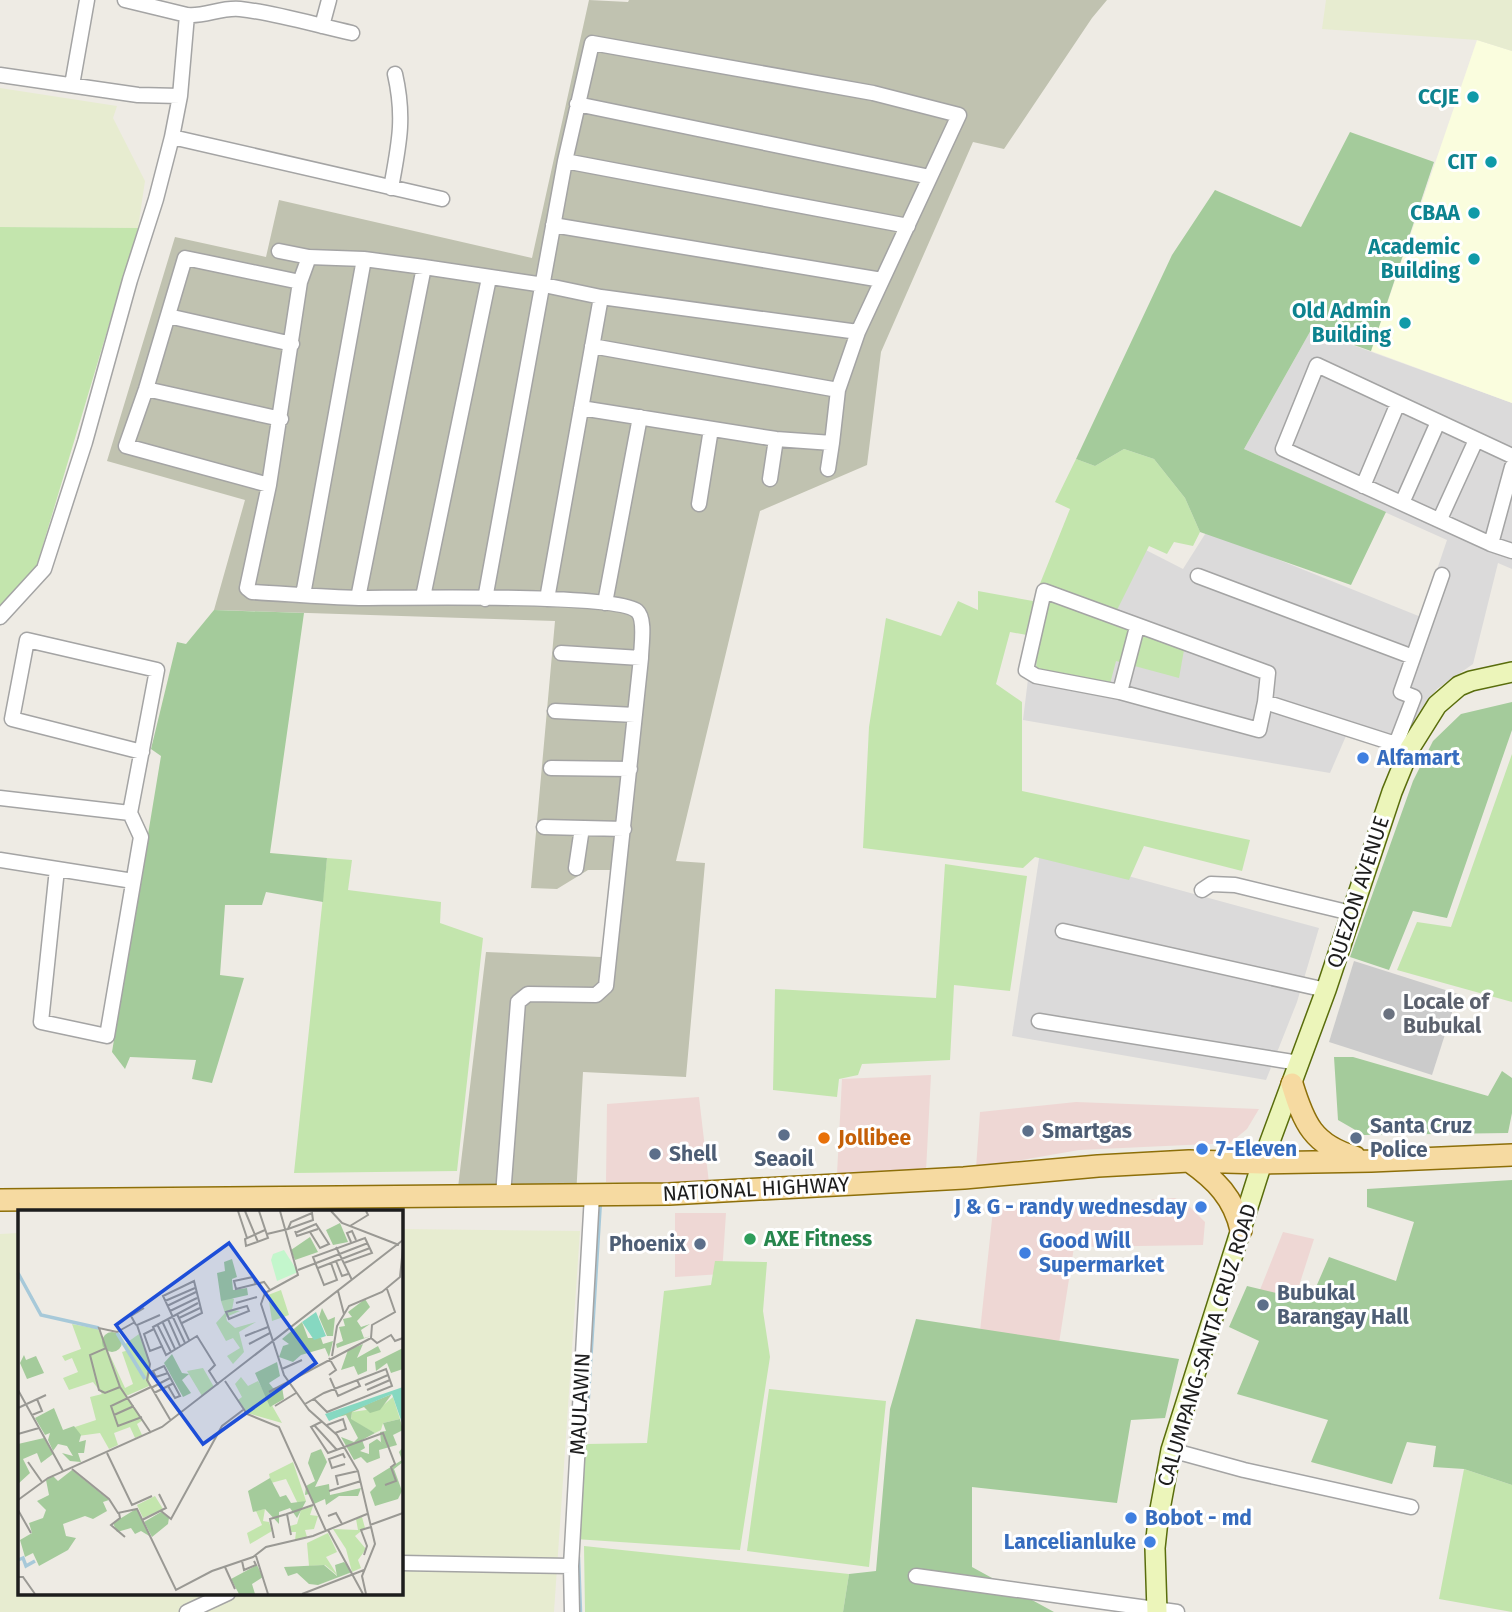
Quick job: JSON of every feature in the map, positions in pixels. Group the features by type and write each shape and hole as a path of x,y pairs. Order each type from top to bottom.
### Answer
{"main road":[{"name":"QUEZON AVENUE","path":"1262,1163 1326,990 1392,792 1403,746 1437,705 1459,686 1485,676 1512,672"},
{"path":"1292,1084 1308,1127 1319,1140 1336,1152 1371,1161"},
{"name":"NATIONAL HIGHWAY","path":"0,1200 592,1195 741,1191 1189,1161 1371,1161 1512,1155"},
{"path":"1189,1161 1223,1190 1237,1212 1241,1230"},
{"name":"CALUMPANG-SANTA CRUZ ROAD","path":"1157,1611 1157,1520 1171,1450 1262,1163"}],"street":[{"path":"72,85 87,0"},
{"path":"125,0 201,16 219,10 239,8 352,33"},
{"path":"321,26 329,0"},
{"path":"0,617 44,569 85,442 172,137 180,96 187,15"},
{"path":"485,598 565,161 592,43 873,93 959,115 858,332 838,390 828,469"},
{"path":"391,188 400,136 401,101 395,74"},
{"path":"0,75 138,95 180,96"},
{"path":"577,104 930,177"},
{"path":"172,137 442,199"},
{"path":"565,161 908,226"},
{"path":"553,225 882,280"},
{"path":"279,251 309,257 364,259 424,267 544,285 601,298 858,332"},
{"path":"309,257 300,282 270,485 247,588 252,592 358,598 547,599 604,603 637,611 641,618 641,658 606,986 596,995 528,994 518,1002 503,1195"},
{"path":"270,485 126,446 169,316 185,258 300,282"},
{"path":"303,595 364,259"},
{"path":"358,598 424,267"},
{"path":"423,597 489,278"},
{"path":"547,599 601,298"},
{"path":"169,316 292,344"},
{"path":"592,346 838,390"},
{"path":"1512,456 1317,365 1283,449 1491,544 1512,551"},
{"path":"146,389 281,419"},
{"path":"1363,486 1398,403"},
{"path":"581,408 776,439 832,443"},
{"path":"604,603 640,417"},
{"path":"1402,503 1438,422"},
{"path":"699,504 710,429"},
{"path":"770,479 776,439"},
{"path":"1440,519 1476,440"},
{"path":"1491,544 1512,467"},
{"path":"1265,702 1403,746 1414,697 1401,692 1442,575"},
{"path":"1198,576 1413,657"},
{"path":"1044,591 1137,626 1268,673 1259,730 1120,692 1035,676 1026,670 1044,591"},
{"path":"1120,692 1137,626"},
{"path":"57,869 41,1022 107,1035 141,837 130,813 142,752 157,670 27,640 12,719 142,752"},
{"path":"561,653 641,658"},
{"path":"555,712 635,715"},
{"path":"551,768 630,769"},
{"path":"0,798 130,813"},
{"path":"544,827 624,829"},
{"path":"576,868 582,828"},
{"path":"0,860 133,881"},
{"path":"1202,890 1211,884 1235,885 1351,913"},
{"path":"1063,931 1326,990"},
{"path":"1039,1021 1299,1063"},
{"name":"MAULAWIN","path":"572,1612 571,1566 592,1195"},
{"path":"1171,1450 1244,1470 1411,1507"},
{"path":"402,1563 571,1566"},
{"path":"916,1576 1177,1612"},
{"path":"187,1612 226,1594"}],"shaded area":[{"path":"589,0 1107,0 1092,18 1004,149 973,142 881,352 867,465 760,511 676,861 705,863 686,1077 583,1072 576,1196 457,1196 486,952 601,957 612,870 588,870 557,889 531,888 555,621 214,610 245,500 107,461 175,237 266,257 279,200 532,258"},
{"path":"1326,0 1512,0 1512,51 1477,40 1322,29"},
{"path":"1477,40 1512,51 1512,403 1371,351"},
{"path":"0,88 117,106 113,118 145,181 138,228 0,227"},
{"path":"1311,330 1512,403 1512,569 1498,563 1473,664 1437,689 1396,744 1349,729 1330,773 1023,720 1039,589 1142,548 1183,569 1207,531 1421,617 1447,540 1244,449"},
{"path":"1040,852 1319,928 1297,1002 1266,1080 1012,1036"},
{"path":"1354,961 1458,994 1432,1075 1329,1042"},
{"path":"931,1075 926,1171 837,1174 842,1079"},
{"path":"699,1097 709,1183 606,1182 607,1104"},
{"path":"1076,1102 1259,1109 1247,1129 1230,1143 1079,1150 976,1168 980,1112"},
{"path":"1175,1198 1190,1207 1205,1222 1203,1245 1074,1247 1057,1356 978,1350 993,1210"},
{"path":"675,1213 726,1213 722,1274 675,1277"},
{"path":"402,1229 580,1231 554,1612 0,1612 0,1234 18,1233 18,1594 402,1594"},
{"path":"1283,1232 1314,1239 1288,1320 1252,1310"}],"green space":[{"path":"1350,132 1434,162 1371,351 1311,330 1244,449 1386,512 1351,585 1200,532 1185,498 1154,459 1124,449 1095,466 1076,459 1172,255 1215,190 1301,227"},
{"path":"0,227 138,228 37,565 0,617"},
{"path":"1124,449 1154,459 1185,498 1200,532 1193,546 1174,542 1167,554 1149,546 1116,612 1184,650 1179,678 1116,661 1110,684 1036,670 1038,637 1010,632 996,684 1022,702 1022,791 1250,840 1242,871 1144,846 1129,880 1035,857 1023,868 863,848 869,727 886,618 941,636 958,601 978,610 978,591 1033,601 1070,509 1055,502 1076,459 1095,466"},
{"path":"214,610 304,613 270,853 327,858 323,902 266,892 262,905 225,905 220,975 244,978 212,1083 192,1079 196,1060 130,1057 125,1069 112,1052 161,756 151,749 177,642 186,644"},
{"path":"1512,702 1512,730 1447,918 1413,911 1389,970 1350,957 1413,781 1433,741 1461,714"},
{"path":"1512,754 1512,1002 1397,970 1417,922 1451,927"},
{"path":"327,858 352,860 348,890 441,902 440,923 483,938 457,1171 294,1173"},
{"path":"945,864 1027,876 1010,991 954,985 950,1060 862,1064 858,1075 839,1079 837,1097 773,1090 775,989 936,998"},
{"path":"1334,1057 1353,1057 1488,1096 1502,1071 1512,1078 1512,1113 1508,1133 1364,1135 1338,1120"},
{"path":"1512,1180 1512,1485 1464,1469 1433,1467 1436,1446 1407,1442 1392,1484 1311,1462 1328,1420 1237,1394 1259,1341 1229,1327 1247,1286 1310,1301 1329,1257 1396,1281 1414,1222 1367,1207 1367,1189"},
{"path":"715,1261 767,1262 763,1311 770,1357 740,1550 575,1539 586,1444 647,1443 664,1291 711,1285"},
{"path":"916,1319 1179,1359 1165,1418 1131,1420 1117,1503 972,1487 972,1567 1054,1612 843,1612 849,1574 876,1571 890,1409"},
{"path":"769,1389 886,1401 869,1567 747,1551"},
{"path":"1464,1469 1512,1485 1512,1612 1439,1599"},
{"path":"584,1546 849,1574 843,1612 585,1612"}],"waterway":[{"path":"587,1412 600,1201"},
{"path":"578,1557 580,1612"}],"place":[{"name":"CCJE","path":"1473,97"},
{"name":"CIT","path":"1491,162"},
{"name":"CBAA","path":"1474,213"},
{"name":"Academic Building","path":"1474,259"},
{"name":"Old Admin Building","path":"1405,323"},
{"name":"Alfamart","path":"1363,758"},
{"name":"Locale of Bubukal","path":"1389,1014"},
{"name":"Smartgas","path":"1028,1131"},
{"name":"Seaoil","path":"784,1135"},
{"name":"Jollibee","path":"824,1138"},
{"name":"Santa Cruz Police","path":"1356,1138"},
{"name":"7-Eleven","path":"1202,1149"},
{"name":"Shell","path":"655,1154"},
{"name":"J & G - randy wednesday","path":"1201,1207"},
{"name":"AXE Fitness","path":"750,1239"},
{"name":"Phoenix","path":"700,1244"},
{"name":"Good Will Supermarket","path":"1025,1253"},
{"name":"Bubukal Barangay Hall","path":"1263,1305"},
{"name":"Bobot - md","path":"1131,1518"},
{"name":"Lancelianluke","path":"1150,1542"}]}
